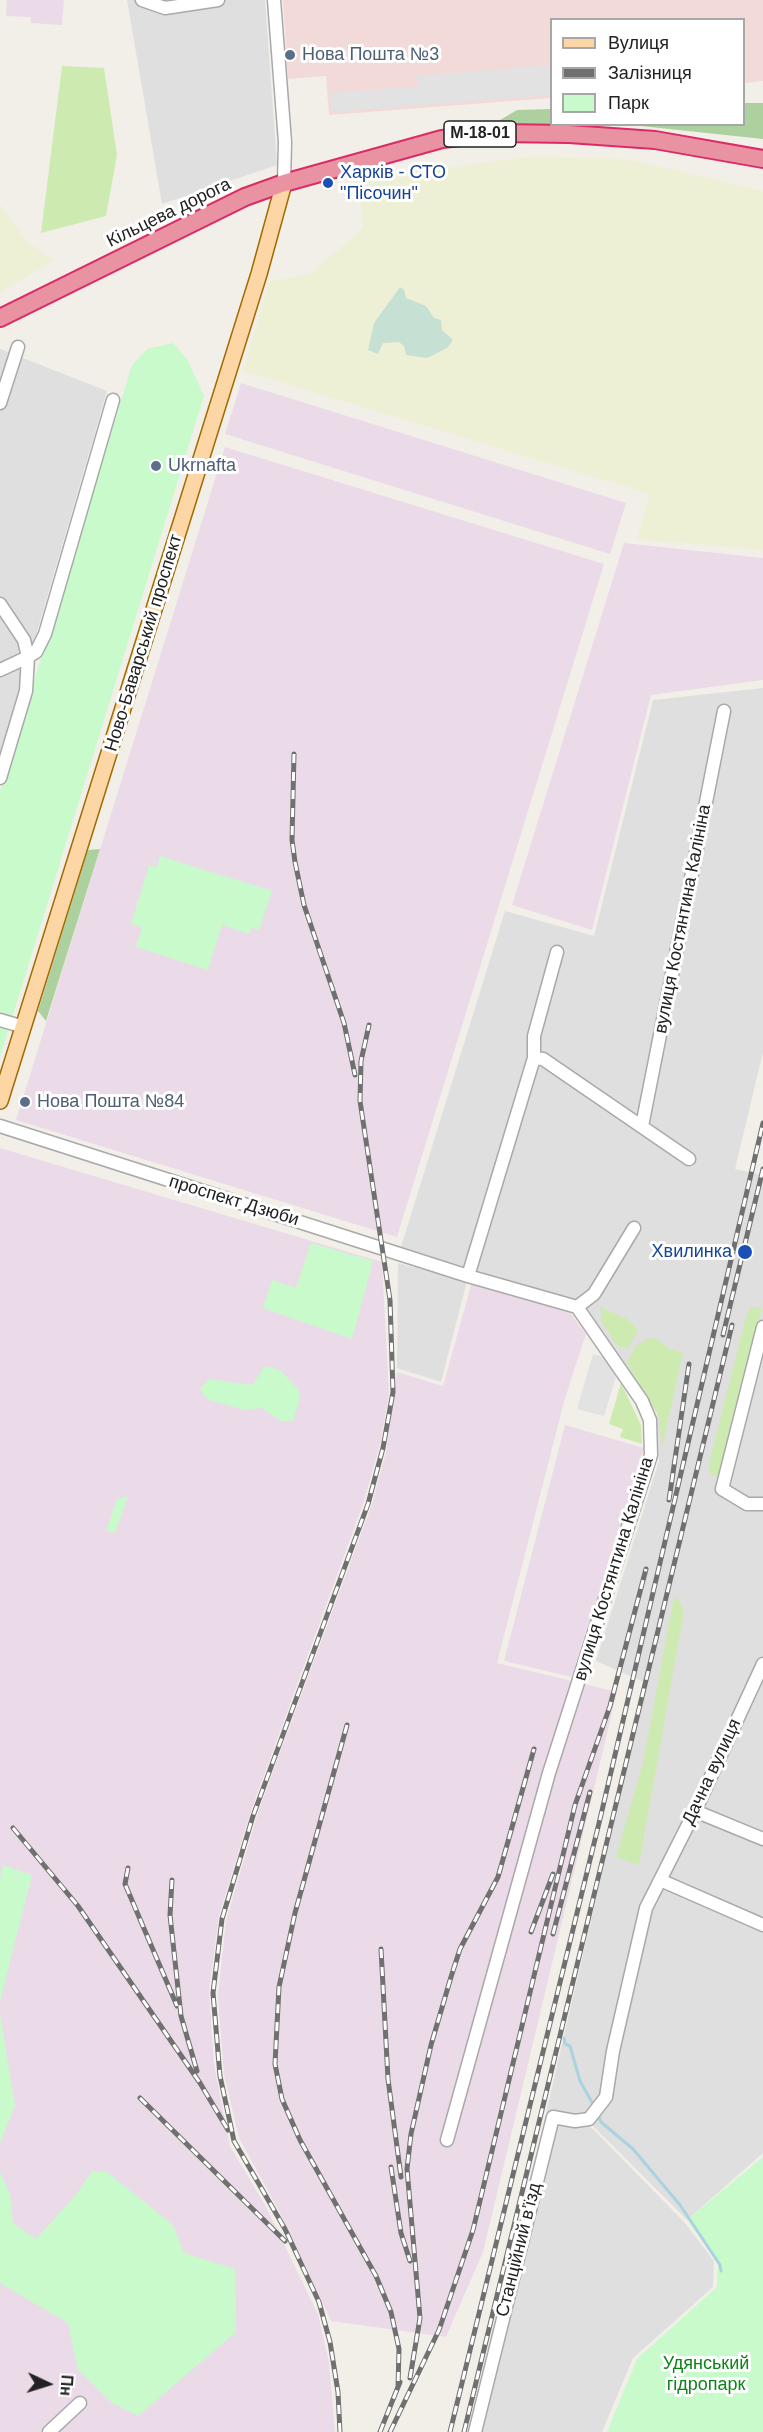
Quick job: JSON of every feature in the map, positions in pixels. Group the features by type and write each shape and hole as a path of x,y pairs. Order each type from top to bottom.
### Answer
{"highway":[{"name":"Кільцева дорога","path":"0,318 217,209 284,183 410,147 472,135 528,132 656,140 763,159"}],"main road":[{"name":"Ново-Баварський проспект","path":"0,1101 259,274 284,183"}],"street":[{"path":"142,0 165,8 218,0"},
{"path":"274,0 285,142 284,183"},
{"path":"0,403 18,347"},
{"path":"0,670 36,652 45,634 113,400"},
{"path":"0,604 24,640 28,657 26,691 0,778"},
{"name":"вулиця Костянтина Калініна","path":"642,1126 724,711"},
{"path":"557,952 534,1036 534,1058 468,1276 577,1307 594,1294 634,1228"},
{"path":"0,1020 24,1027"},
{"path":"534,1058 543,1059 689,1159"},
{"name":"проспект Дзюби","path":"0,1126 468,1276"},
{"name":"вулиця Костянтина Калініна","path":"447,2140 549,1773 651,1455 650,1420 642,1401 577,1307"},
{"path":"763,1327 723,1489 747,1504 763,1504"},
{"name":"Дачна вулиця","path":"596,2113 606,2097 613,2051 646,1908 695,1811 763,1664"},
{"path":"695,1811 763,1839"},
{"path":"660,1880 763,1925"},
{"name":"Станційний в’їзд","path":"475,2432 553,2117 575,2121 596,2113"},
{"path":"49,2432 80,2403"}],"shaded area":[{"path":"7,0 64,0 62,25 31,23 31,17 6,16"},
{"path":"127,0 265,0 277,165 162,204"},
{"path":"283,0 763,0 763,81 745,83 745,18 550,18 550,98 329,115 326,76 288,79"},
{"path":"550,65 550,95 332,112 330,93 418,86 418,76"},
{"path":"0,349 107,391 0,759"},
{"path":"241,383 626,503 610,554 225,434"},
{"path":"225,447 604,564 397,1237 16,1120"},
{"path":"624,543 763,558 763,680 651,695 592,930 512,905"},
{"path":"763,688 763,1052 735,1169 763,1175 763,2153 687,2220 591,2124 546,2113 646,1683 596,1661 659,1461 657,1412 576,1301 401,1247 505,911 594,936 653,700"},
{"path":"0,1148 382,1262 389,1395 380,1445 363,1504 251,1811 219,1916 209,1990 214,2065 230,2146 265,2205 318,2314 329,2362 335,2432 0,2432"},
{"path":"398,1263 467,1281 441,1382 397,1368"},
{"path":"472,1282 570,1313 586,1334 565,1398 497,1663 617,1692 483,2252 446,2337 331,2321 281,2215 239,2138 224,2075 218,1996 226,1921 258,1812 372,1504 386,1452 397,1372 443,1386"},
{"path":"593,1354 613,1360 619,1367 604,1416 577,1409"},
{"path":"565,1425 644,1448 576,1678 504,1661"},
{"path":"556,2119 590,2126 685,2223 714,2261 713,2287 633,2358 602,2432 478,2432"}],"green space":[{"path":"62,66 104,68 117,155 106,216 41,233"},
{"path":"745,103 763,103 763,139 640,126 745,126"},
{"path":"550,109 550,125 490,126 517,110"},
{"path":"531,156 627,159 763,191 763,550 637,539 650,494 243,371 270,281 310,274 363,228 359,180"},
{"path":"0,204 28,242 54,261 0,292"},
{"path":"400,287 404,290 406,298 426,306 434,318 441,320 442,330 453,340 447,348 427,358 406,355 404,346 399,342 383,343 378,354 368,350 374,323"},
{"path":"173,343 187,359 204,396 0,1057 0,791 132,365 147,349"},
{"path":"100,849 46,1021 38,1011 88,850"},
{"path":"160,856 272,891 259,930 251,928 249,934 222,925 208,970 136,947 142,927 131,924 149,865 157,867"},
{"path":"311,1243 373,1261 352,1339 263,1308 272,1280 296,1288"},
{"path":"600,1307 629,1320 638,1331 628,1348 620,1348 616,1344 602,1322"},
{"path":"751,1307 762,1307 719,1477 711,1475 708,1468 746,1317"},
{"path":"655,1338 670,1349 683,1353 662,1448 659,1417 627,1363 635,1347 647,1339"},
{"path":"265,1366 280,1370 299,1390 299,1402 293,1421 281,1421 262,1408 245,1410 208,1400 200,1389 209,1379 252,1385"},
{"path":"621,1383 641,1425 642,1444 620,1437 623,1429 609,1424"},
{"path":"128,1496 115,1533 106,1531 117,1499"},
{"path":"677,1596 684,1611 639,1865 616,1857 643,1763 673,1602"},
{"path":"3,1865 32,1875 0,2002 0,1878"},
{"path":"0,2014 15,2106 0,2143"},
{"name":"Удянський гідропарк","path":"763,2157 763,2432 607,2432 637,2359 717,2287 718,2260 687,2220"},
{"path":"92,2171 107,2172 173,2225 184,2253 235,2269 236,2332 138,2416 112,2403 78,2370 68,2323 0,2283 0,2172 10,2194 13,2223 36,2239 75,2196"}],"waterway":[{"path":"564,2038 565,2044 570,2046 580,2081 594,2106"},
{"path":"597,2112 601,2122 633,2149 680,2205 720,2265 721,2271"}],"railway":[{"path":"294,754 292,840 295,862 304,905 344,1023 355,1075"},
{"path":"340,2432 338,2392 330,2342 319,2302 285,2229 234,2141 220,2076 213,1993 222,1919 253,1816 368,1504 383,1448 393,1392 390,1300 360,1101 361,1061 369,1025"},
{"path":"450,2432 600,1819 763,1123"},
{"path":"723,1335 763,1169"},
{"path":"464,2432 732,1325"},
{"path":"669,1500 689,1364"},
{"path":"390,2432 439,2330 473,2230 575,1805 610,1706 646,1569"},
{"path":"347,1725 295,1913 279,1987 275,2064 282,2099 300,2140 376,2276 391,2312 399,2349 398,2387"},
{"path":"410,2378 420,2318 407,2169 411,2134 431,2045 451,1977 460,1949 498,1877 534,1749"},
{"path":"553,1934 590,1792"},
{"path":"13,1828 78,1906 200,2083 228,2130"},
{"path":"128,1868 125,1884 177,2006"},
{"path":"531,1932 553,1874"},
{"path":"172,1880 170,1915 181,2016 197,2071"},
{"path":"381,1949 388,2079 401,2177"},
{"path":"140,2098 285,2241"},
{"path":"391,2167 401,2233 410,2261"},
{"path":"380,2432 400,2382"}],"place":[{"name":"Нова Пошта №3","path":"290,55"},
{"name":"Харків - СТО \"Пісочин\"","path":"328,183"},
{"name":"Ukrnafta","path":"156,466"},
{"name":"Нова Пошта №84","path":"25,1102"},
{"name":"Хвилинка","path":"745,1252"}]}
